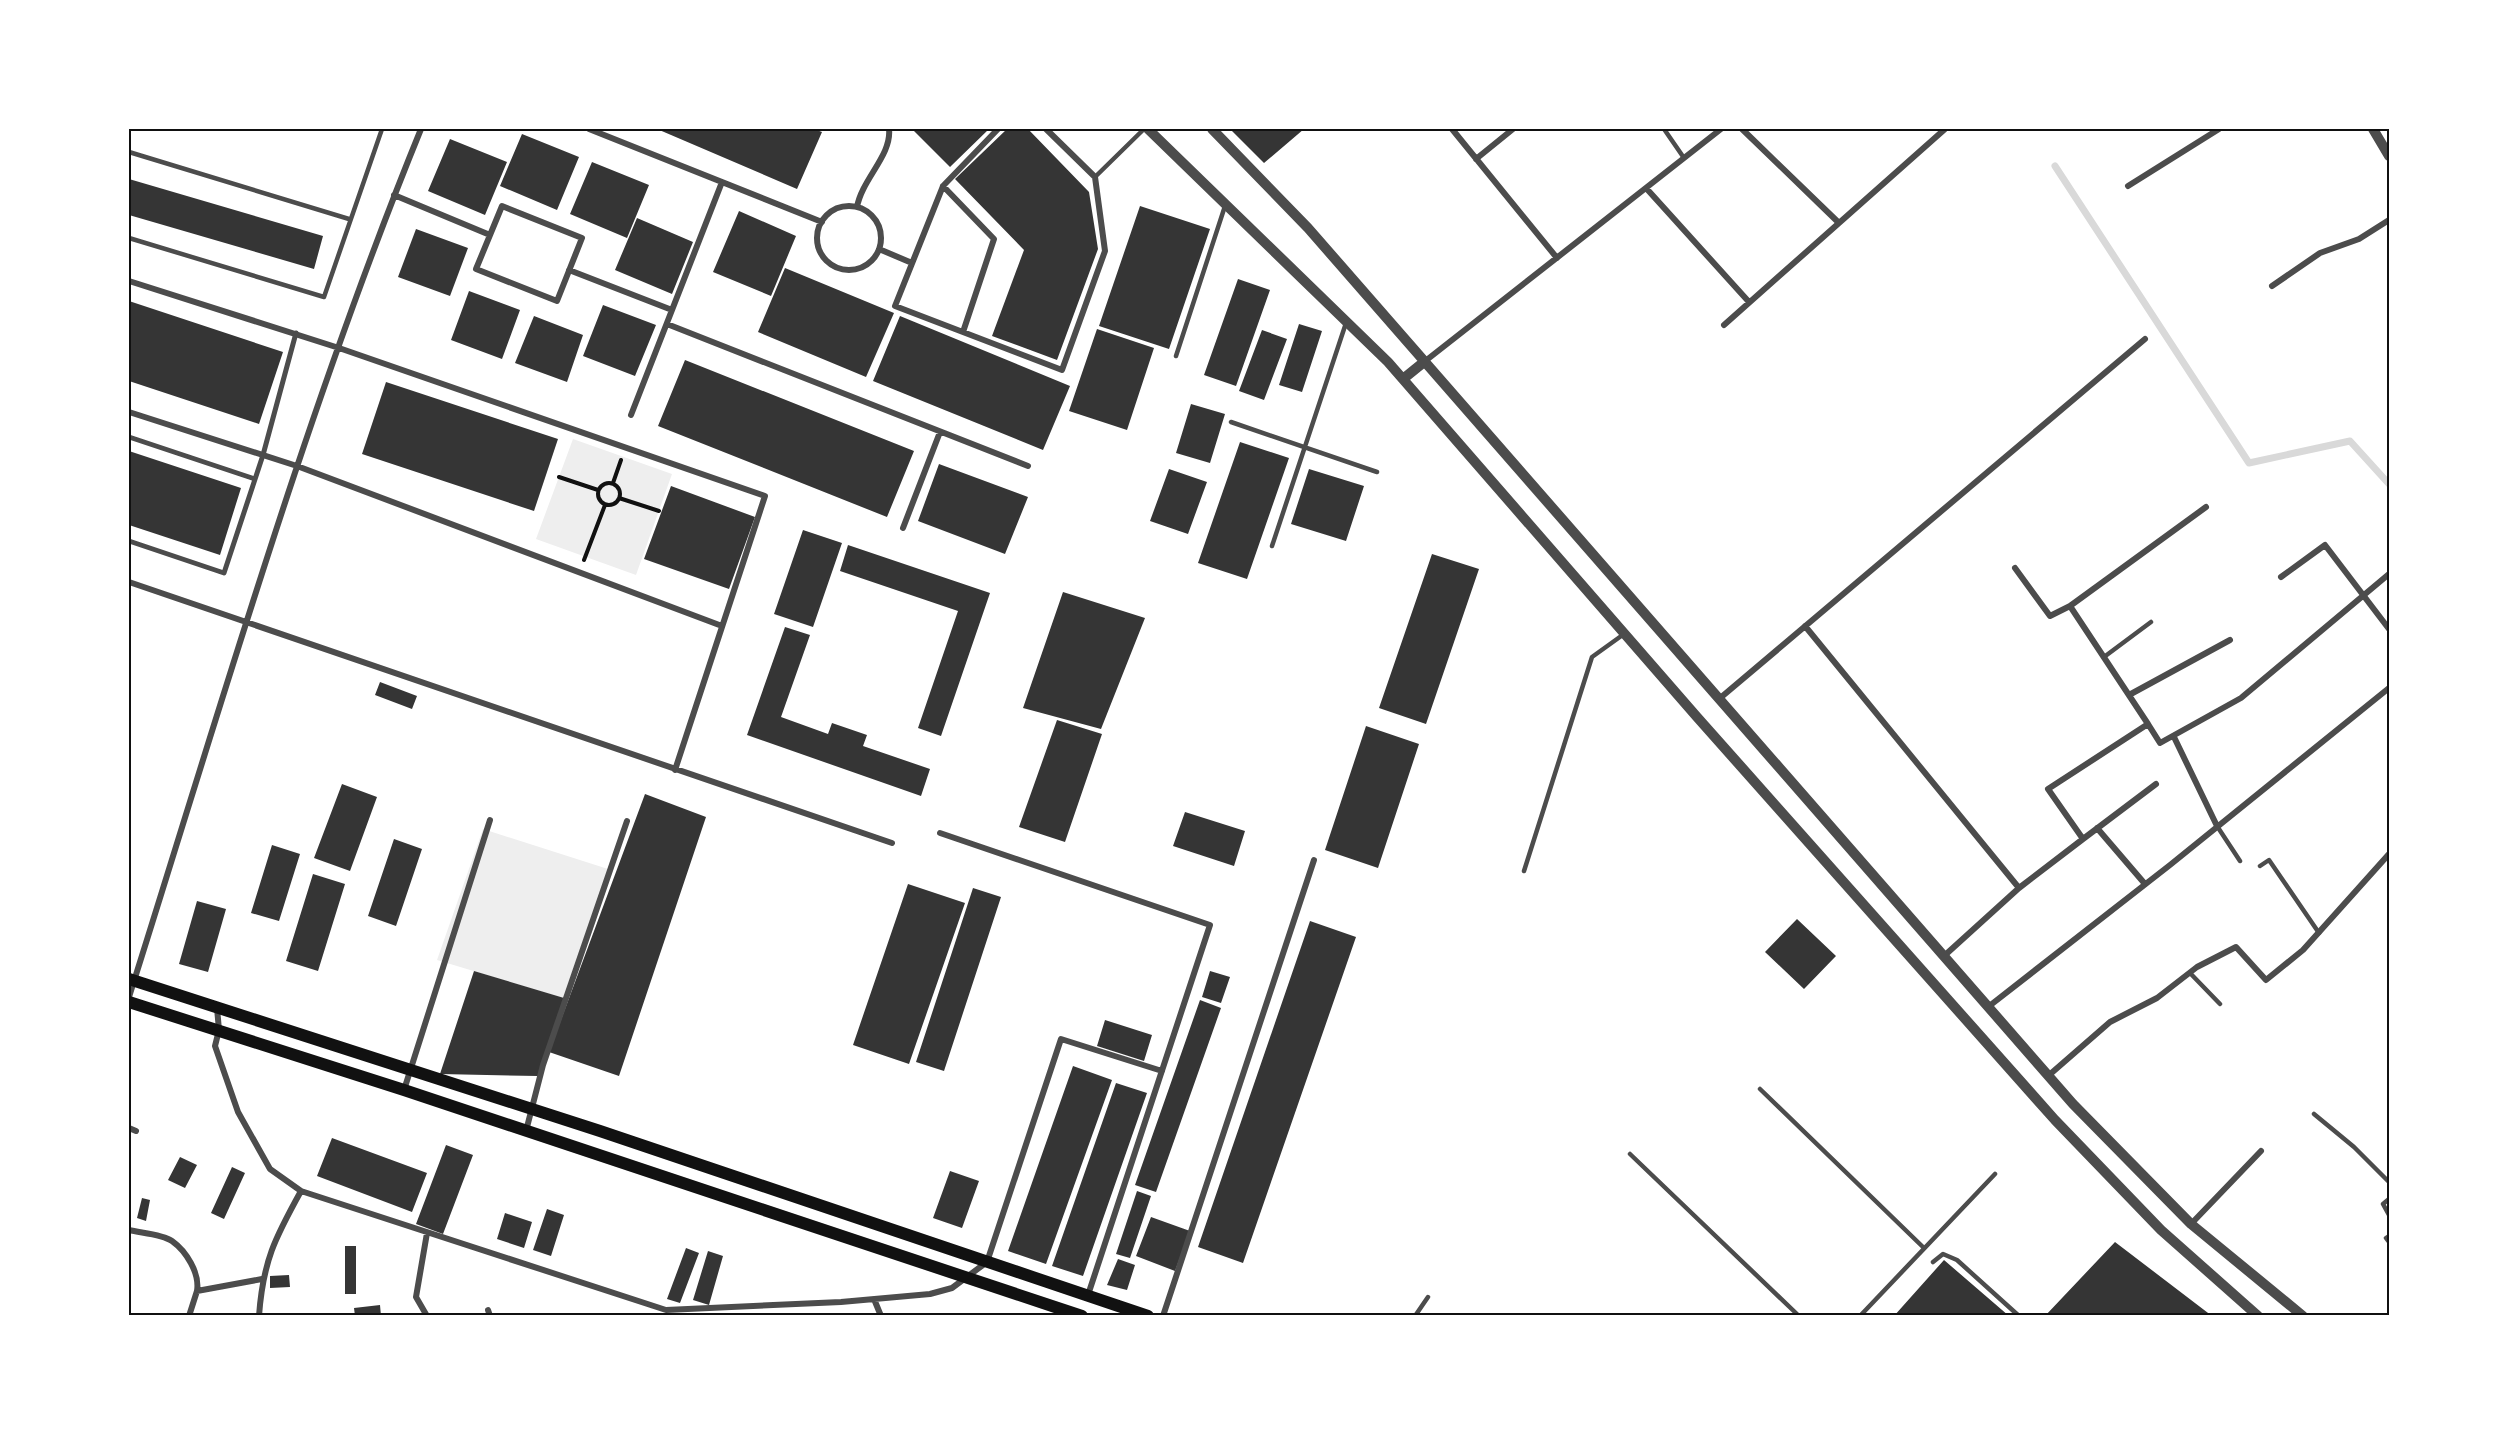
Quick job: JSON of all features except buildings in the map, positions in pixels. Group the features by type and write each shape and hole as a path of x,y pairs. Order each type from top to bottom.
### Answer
{"main road":[{"path":"131,980 600,1131 1148,1316"},
{"path":"129,1002 404,1090 1082,1316"}],"street":[{"path":"129,997 131,980 297,466 394,195 421,129"},
{"path":"590,129 605,132 822,222"},
{"path":"857,207 860,190 891,141 890,129"},
{"path":"998,129 943,186 895,306 1062,370 1105,251 1095,177 1046,129"},
{"path":"1146,129 1403,379 1624,634 2055,1120 2161,1230 2258,1316"},
{"path":"1212,129 1308,228 2048,1076 2191,1224 2303,1316"},
{"path":"1452,129 1557,258"},
{"path":"1476,159 1513,129"},
{"path":"1403,379 1721,129"},
{"path":"1742,129 1838,222"},
{"path":"1724,325 1945,129"},
{"path":"2128,186 2219,129"},
{"path":"2373,129 2389,156"},
{"path":"631,415 722,182"},
{"path":"943,186 994,239 963,332"},
{"path":"1646,188 1749,302"},
{"path":"394,195 490,235"},
{"path":"502,206 582,238 557,301 476,269 490,235 502,206"},
{"path":"857,207 875,218 881,238 879,249 866,265 844,269 835,266 821,252 818,232 822,222 836,208 857,207"},
{"path":"2272,286 2320,253 2359,239 2389,220"},
{"path":"879,249 912,263"},
{"path":"569,270 672,310"},
{"path":"129,281 296,333 765,496 675,770"},
{"path":"667,324 1028,466"},
{"path":"129,541 224,573 263,454 296,333"},
{"path":"1719,699 2145,339"},
{"path":"129,412 297,466 722,626"},
{"path":"903,528 940,432"},
{"path":"129,437 255,479"},
{"path":"2015,568 2050,616 2070,606 2205,507"},
{"path":"2281,577 2325,545 2389,629"},
{"path":"2070,606 2160,743 2241,698 2389,574"},
{"path":"129,582 892,843"},
{"path":"1804,626 2019,888"},
{"path":"2129,695 2230,640"},
{"path":"1988,1007 2389,688"},
{"path":"2083,839 2048,789 2148,724"},
{"path":"2174,737 2217,826"},
{"path":"1944,956 2019,888 2156,784"},
{"path":"404,1090 490,820"},
{"path":"526,1131 543,1065 627,821"},
{"path":"2097,828 2145,884"},
{"path":"940,833 1210,925 1088,1295"},
{"path":"2048,1076 2110,1022 2157,998 2190,973 2236,947 2266,980 2303,950 2389,854"},
{"path":"1163,1316 1314,860"},
{"path":"217,1008 219,1030 215,1046 238,1112 270,1169 301,1191 667,1313 874,1299 930,1294 952,1288 987,1262 1061,1039 1162,1071"},
{"path":"129,1128 136,1131"},
{"path":"2191,1224 2261,1150"},
{"path":"259,1316 262,1279 276,1236 301,1191"},
{"path":"129,1230 171,1240 190,1261 198,1284 189,1316"},
{"path":"427,1233 416,1297 427,1316"},
{"path":"197,1291 262,1279"},
{"path":"874,1299 881,1316"}],"lane":[{"path":"129,238 324,297 349,219 382,129"},
{"path":"1095,177 1146,129"},
{"path":"1665,129 1684,158"},
{"path":"129,152 349,219"},
{"path":"1176,356 1226,206"},
{"path":"1272,546 1346,322"},
{"path":"1231,422 1377,472"},
{"path":"2104,657 2151,622"},
{"path":"1524,871 1592,657 1624,634"},
{"path":"2217,826 2240,861"},
{"path":"2260,866 2269,860 2319,933"},
{"path":"2190,973 2220,1004"},
{"path":"1760,1089 1924,1248"},
{"path":"2314,1114 2354,1147 2389,1182"},
{"path":"1630,1154 1799,1316"},
{"path":"1860,1316 1995,1174"},
{"path":"2389,1199 2383,1204 2389,1215"},
{"path":"2389,1236 2386,1238 2389,1242"},
{"path":"1933,1262 1943,1254 1957,1260 2019,1316"},
{"path":"1415,1316 1428,1297"}],"path":[{"path":"613,483 625,448"},
{"path":"559,477 598,490"},
{"path":"613,483 619,488 619,498 613,505 604,505 597,497 598,490 602,484 613,483"},
{"path":"619,498 659,511"},
{"path":"580,573 604,505"}],"shaded area":[{"path":"573,439 672,474 636,575 536,539"},
{"path":"483,829 608,869 563,998 437,960"}],"waterway":[{"path":"2055,166 2249,463 2350,441 2389,484"}]}
